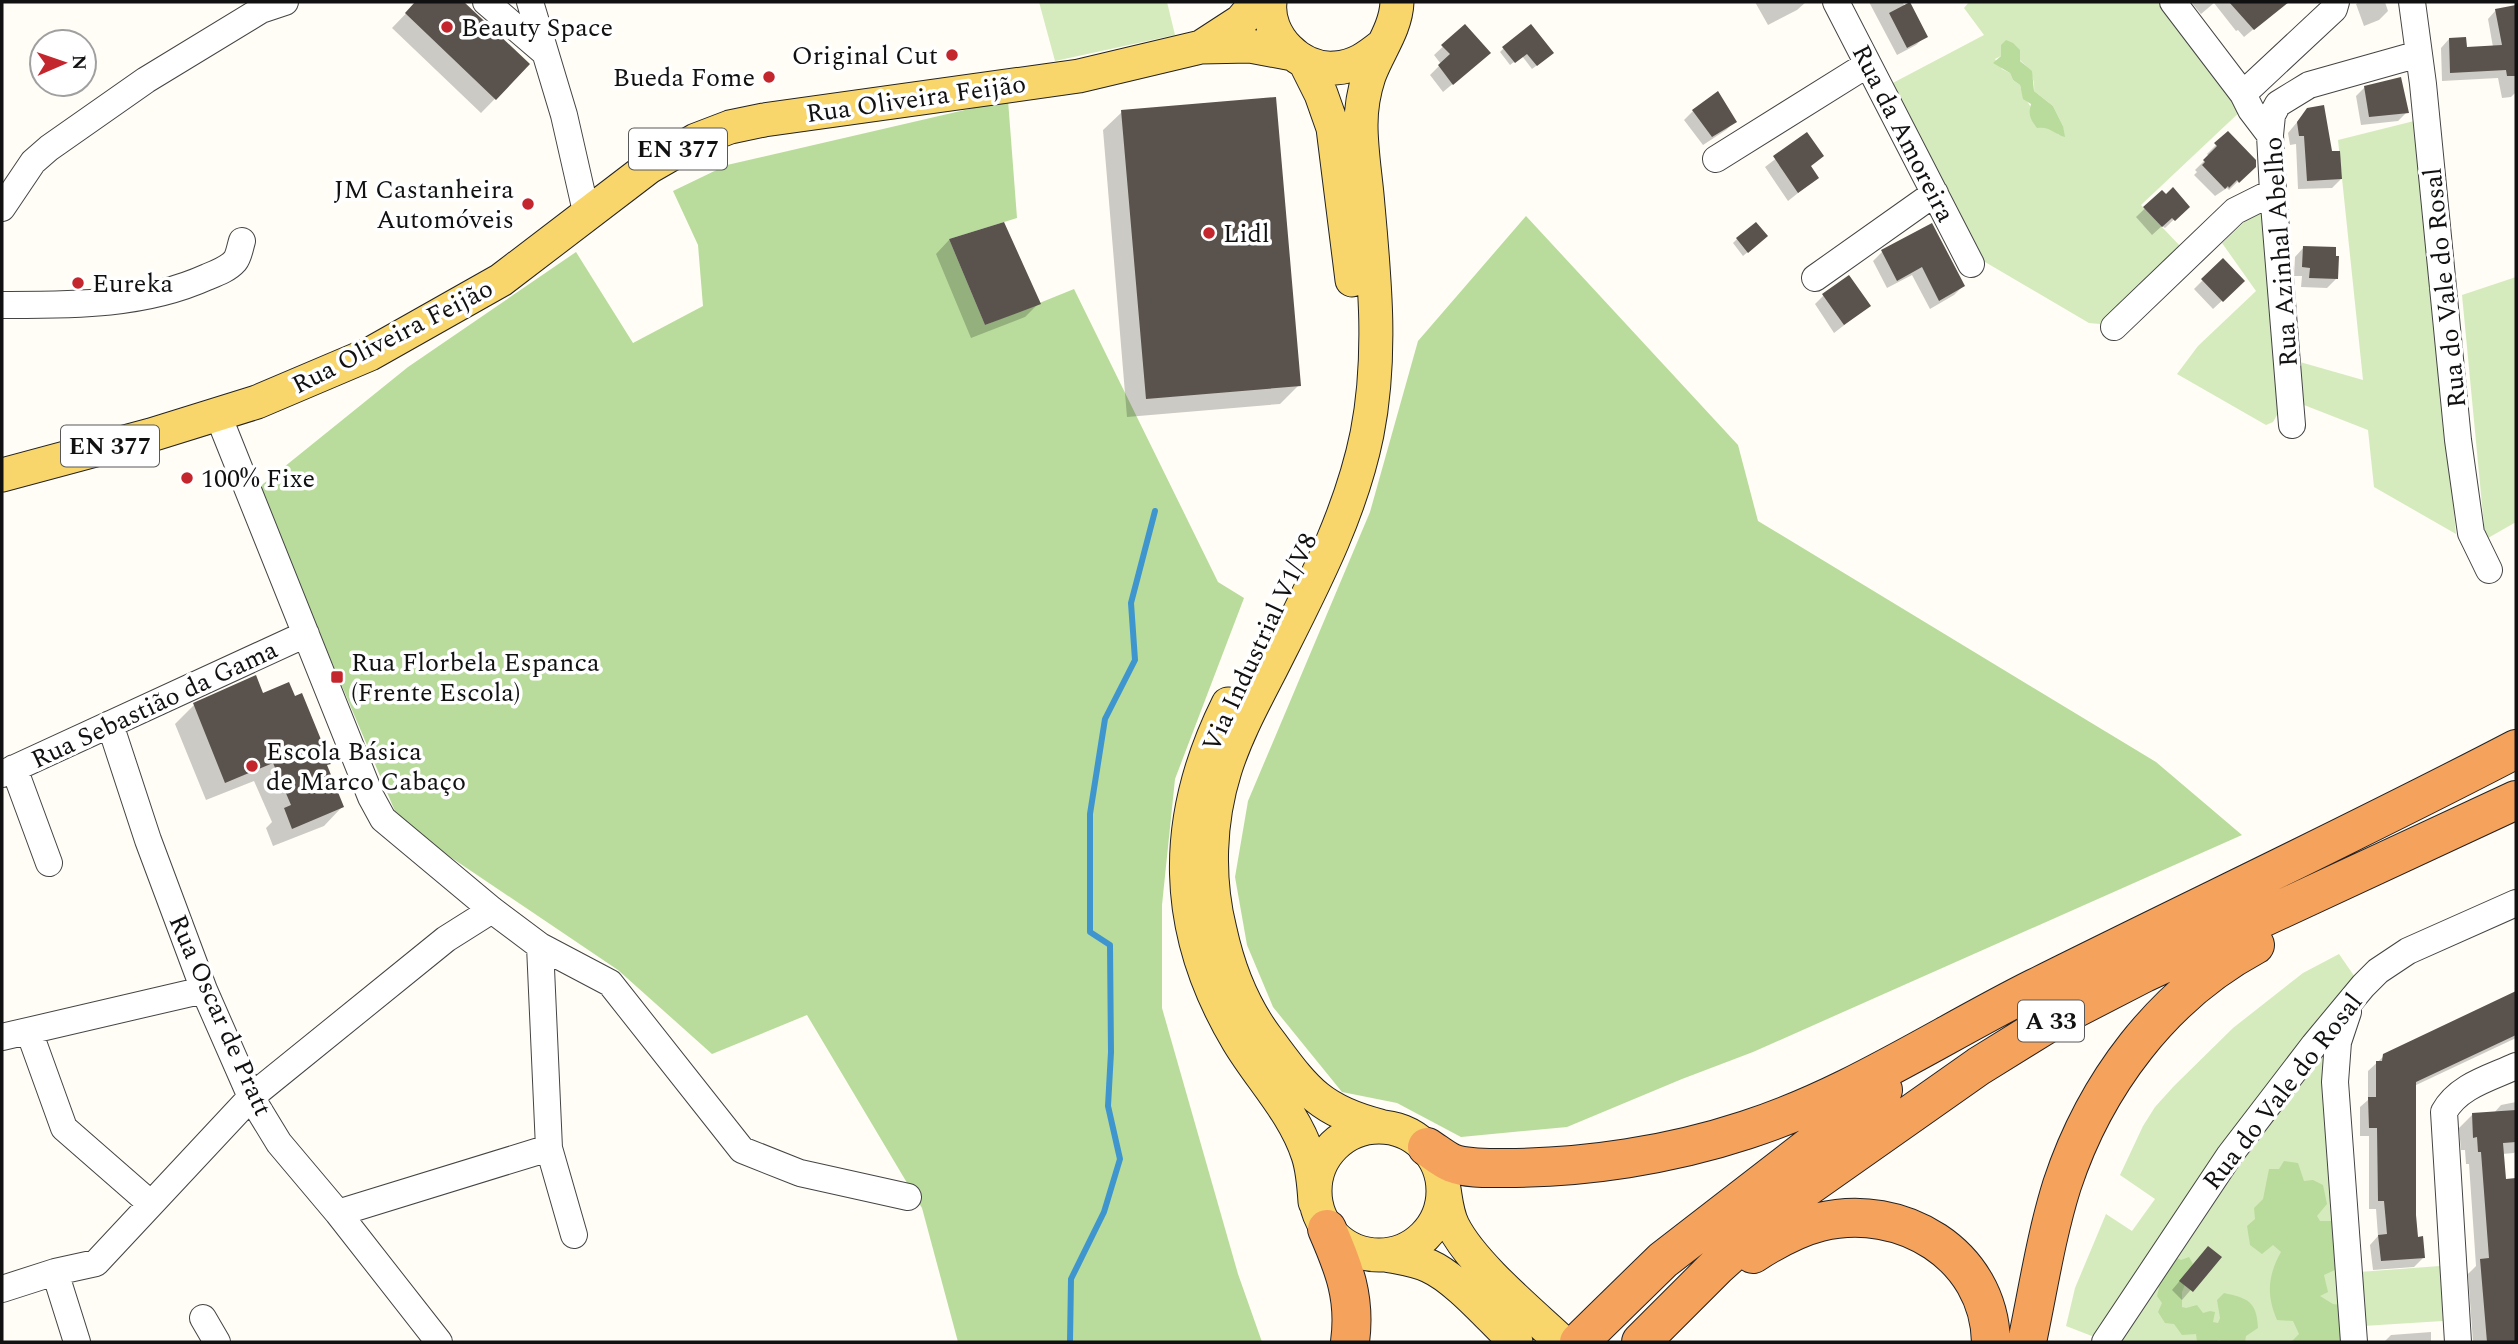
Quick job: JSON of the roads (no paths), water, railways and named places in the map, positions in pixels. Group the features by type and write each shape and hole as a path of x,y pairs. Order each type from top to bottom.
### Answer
{"highway":[{"name":"A 33","path":"1579,1342 1662,1260 1771,1174 1902,1077 2033,989 2516,749"},
{"path":"2027,1342 2049,1231 2077,1143 2096,1105 2143,1037 2194,985 2225,961 2504,806"},
{"name":"A 33","path":"1653,1329 1717,1266 1800,1192 1926,1101 2055,1019 2144,973 2504,806"},
{"path":"1427,1147 1452,1163 1468,1167 1523,1168 1613,1159 1716,1139 1772,1122 1823,1101 2033,989"},
{"path":"1321,1215 1349,1283 1353,1322 1350,1342"},
{"path":"1653,1329 1711,1282 1782,1237 1822,1222 1872,1218 1892,1221 1922,1233 1956,1258 1970,1276 1979,1294 1986,1313 1991,1342"}],"main road":[{"name":"Rua Oliveira Feijão","path":"1201,47 1241,21 1257,2"},
{"name":"Via Industrial V1/V8","path":"1270,2 1269,10 1276,34 1299,58 1321,94 1333,128 1344,200 1354,304 1350,398 1338,460 1318,520 1204,756 1192,803 1186,859 1192,923 1210,985 1239,1042 1298,1133 1312,1172 1321,1215"},
{"name":"Via Industrial V1/V8","path":"1380,1126 1349,1117 1316,1098 1301,1083 1260,1028 1245,1002 1224,947 1213,888 1212,859 1217,800 1234,744 1338,529 1367,434 1376,369 1377,302 1361,125 1369,77 1397,18"},
{"name":"EN 377","path":"1299,58 1333,69 1361,62 1397,18"},
{"name":"Rua Oliveira Feijão","path":"2,475 218,415 292,389 402,337 502,280 649,167 696,140 730,127 816,111 1079,76 1201,47 1250,46 1299,58"},
{"path":"1516,1342 1503,1308 1452,1225 1442,1173 1427,1147 1405,1131 1380,1126 1363,1128 1335,1143 1318,1170 1315,1186 1321,1215 1347,1247 1359,1252 1409,1259 1437,1270 1503,1308 1562,1342"},
{"path":"1386,1255 1412,1247 1432,1228 1439,1216 1444,1189"}],"street":[{"path":"486,2 544,52"},
{"path":"530,2 564,115 587,216"},
{"name":"Rua da Amoreira","path":"1836,2 1972,264"},
{"path":"2173,2 2243,94 2251,110 2270,135"},
{"path":"2243,94 2334,9 2336,2"},
{"name":"Rua do Vale do Rosal","path":"2412,2 2458,440 2471,533 2489,570"},
{"path":"2,208 33,162 49,148 146,80 266,5"},
{"name":"Rua Azinhal Abelho","path":"2292,425 2273,192 2270,135 2272,115 2278,104 2309,85 2419,54"},
{"path":"1716,159 1868,64"},
{"path":"2114,327 2235,211 2273,192"},
{"path":"1815,278 1935,193"},
{"path":"2,305 75,305 118,300 195,283 226,269 236,260 242,241"},
{"path":"218,415 371,797 383,819 492,910 540,946 610,983 742,1150 800,1173 908,1197"},
{"name":"Rua Sebastião da Gama","path":"8,771 306,634"},
{"name":"Rua Oscar de Pratt","path":"110,724 148,839 204,990 251,1097 279,1143 338,1213 439,1342"},
{"path":"8,771 48,863"},
{"name":"Rua do Vale do Rosal","path":"2105,1342 2229,1156 2314,1045 2378,971 2393,960 2516,903"},
{"path":"2,1289 55,1272 96,1263 251,1097 446,939 492,910"},
{"path":"540,946 549,1148 574,1235"},
{"path":"2,1037 204,990"},
{"path":"2352,1000 2338,1042 2336,1082 2354,1342"},
{"path":"29,1031 64,1128 150,1204"},
{"path":"2458,1342 2444,1112 2451,1098 2516,1066"},
{"path":"338,1213 549,1148"},
{"path":"55,1272 77,1342"},
{"path":"203,1318 217,1342"}],"waterway":[{"path":"1070,1342 1071,1279 1104,1212 1120,1159 1108,1106 1111,1052 1110,945 1090,932 1090,814 1105,719 1135,660 1131,603 1155,511"}],"place":[{"name":"Beauty Space","path":"447,27"},
{"name":"Original Cut","path":"952,55"},
{"name":"Bueda Fome","path":"769,77"},
{"name":"JM Castanheira Automóveis","path":"528,204"},
{"name":"Lidl","path":"1209,233"},
{"name":"Eureka","path":"78,283"},
{"name":"100% Fixe","path":"187,478"},
{"name":"Rua Florbela Espanca (Frente Escola)","path":"337,677"},
{"name":"Escola Básica de Marco Cabaço","path":"252,766"}]}
